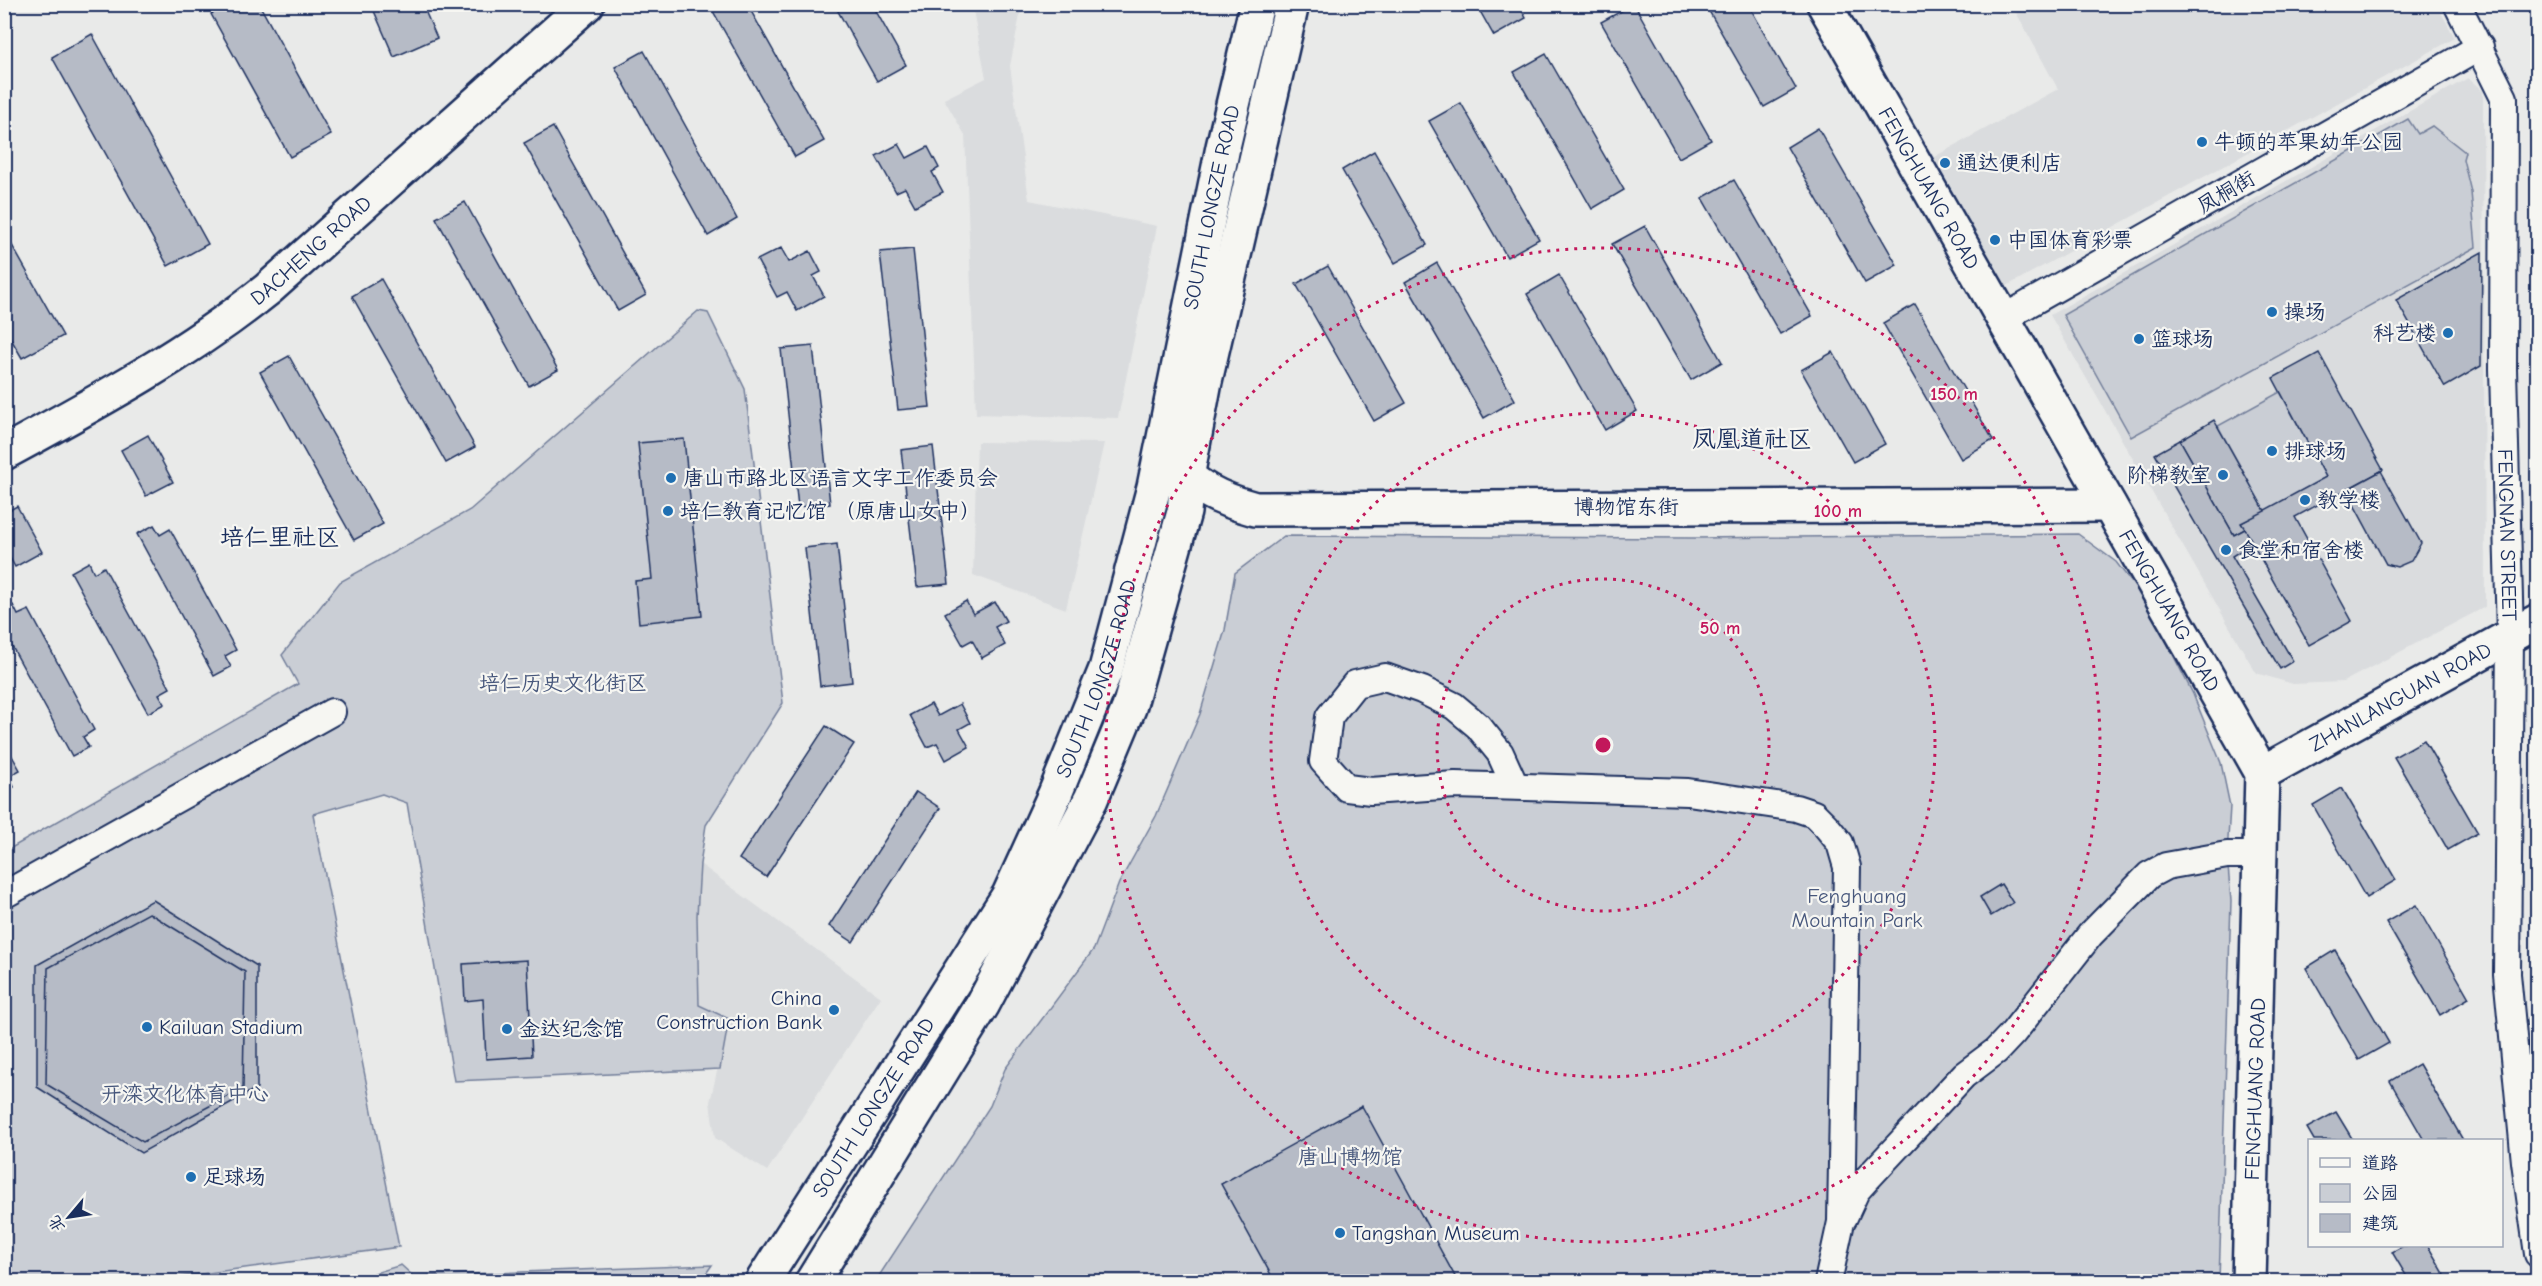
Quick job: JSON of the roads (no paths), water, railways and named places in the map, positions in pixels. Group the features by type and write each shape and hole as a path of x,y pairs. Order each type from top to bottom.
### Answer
{"street":[{"name":"DACHENG ROAD","path":"4,453 144,376 232,318 268,289 587,4"},
{"name":"SOUTH LONGZE ROAD","path":"762,1281 1009,895 1055,794 1106,669 1160,453 1223,147 1257,4"},
{"name":"SOUTH LONGZE ROAD","path":"812,1281 983,1004 1091,799 1129,708 1184,512 1187,477 1205,381 1292,4"},
{"name":"FENGHUANG ROAD","path":"1824,4 2262,773 2249,1281"},
{"name":"FENGNAN STREET","path":"2457,4 2505,98 2503,357 2524,628 2507,974 2525,1162 2538,1254"},
{"name":"凤桐街","path":"2002,319 2480,47"},
{"name":"博物馆东街","path":"1160,453 1187,477 1219,499 1255,509 2109,506"},
{"name":"ZHANLANGUAN ROAD","path":"2262,773 2524,628"},
{"path":"1515,786 1500,753 1478,726 1454,706 1422,690 1385,677 1355,684 1329,717 1323,760 1347,788 1371,791 1455,785 1688,792 1796,808 1814,814 1840,843 1847,867 1841,1222 1828,1281"},
{"path":"4,895 332,712"},
{"path":"1841,1222 1856,1191 1964,1075 1996,1051 2013,1034 2090,935 2149,875 2166,866 2227,855 2248,855"}],"place":[{"name":"牛顿的苹果幼年公园","path":"2202,142"},
{"name":"通达便利店","path":"1945,163"},
{"name":"中国体育彩票","path":"1995,240"},
{"name":"操场","path":"2272,312"},
{"name":"科艺楼","path":"2448,333"},
{"name":"篮球场","path":"2139,339"},
{"name":"排球场","path":"2272,451"},
{"name":"阶梯教室","path":"2223,475"},
{"name":"唐山市路北区语言文字工作委员会","path":"671,478"},
{"name":"教学楼","path":"2305,500"},
{"name":"培仁教育记忆馆 （原唐山女中）","path":"668,511"},
{"name":"食堂和宿舍楼","path":"2226,550"},
{"name":"China Construction Bank","path":"834,1010"},
{"name":"Kailuan Stadium","path":"147,1027"},
{"name":"金达纪念馆","path":"507,1029"},
{"name":"足球场","path":"191,1177"},
{"name":"Tangshan Museum","path":"1340,1233"}],"district":[{"name":"凤凰道社区","path":"1752,439"},
{"name":"培仁里社区","path":"280,537"}],"park label":[{"name":"培仁历史文化街区","path":"563,683"},
{"name":"Fenghuang Mountain Park","path":"1857,908"},
{"name":"开滦文化体育中心","path":"185,1094"},
{"name":"唐山博物馆","path":"1350,1157"}]}
